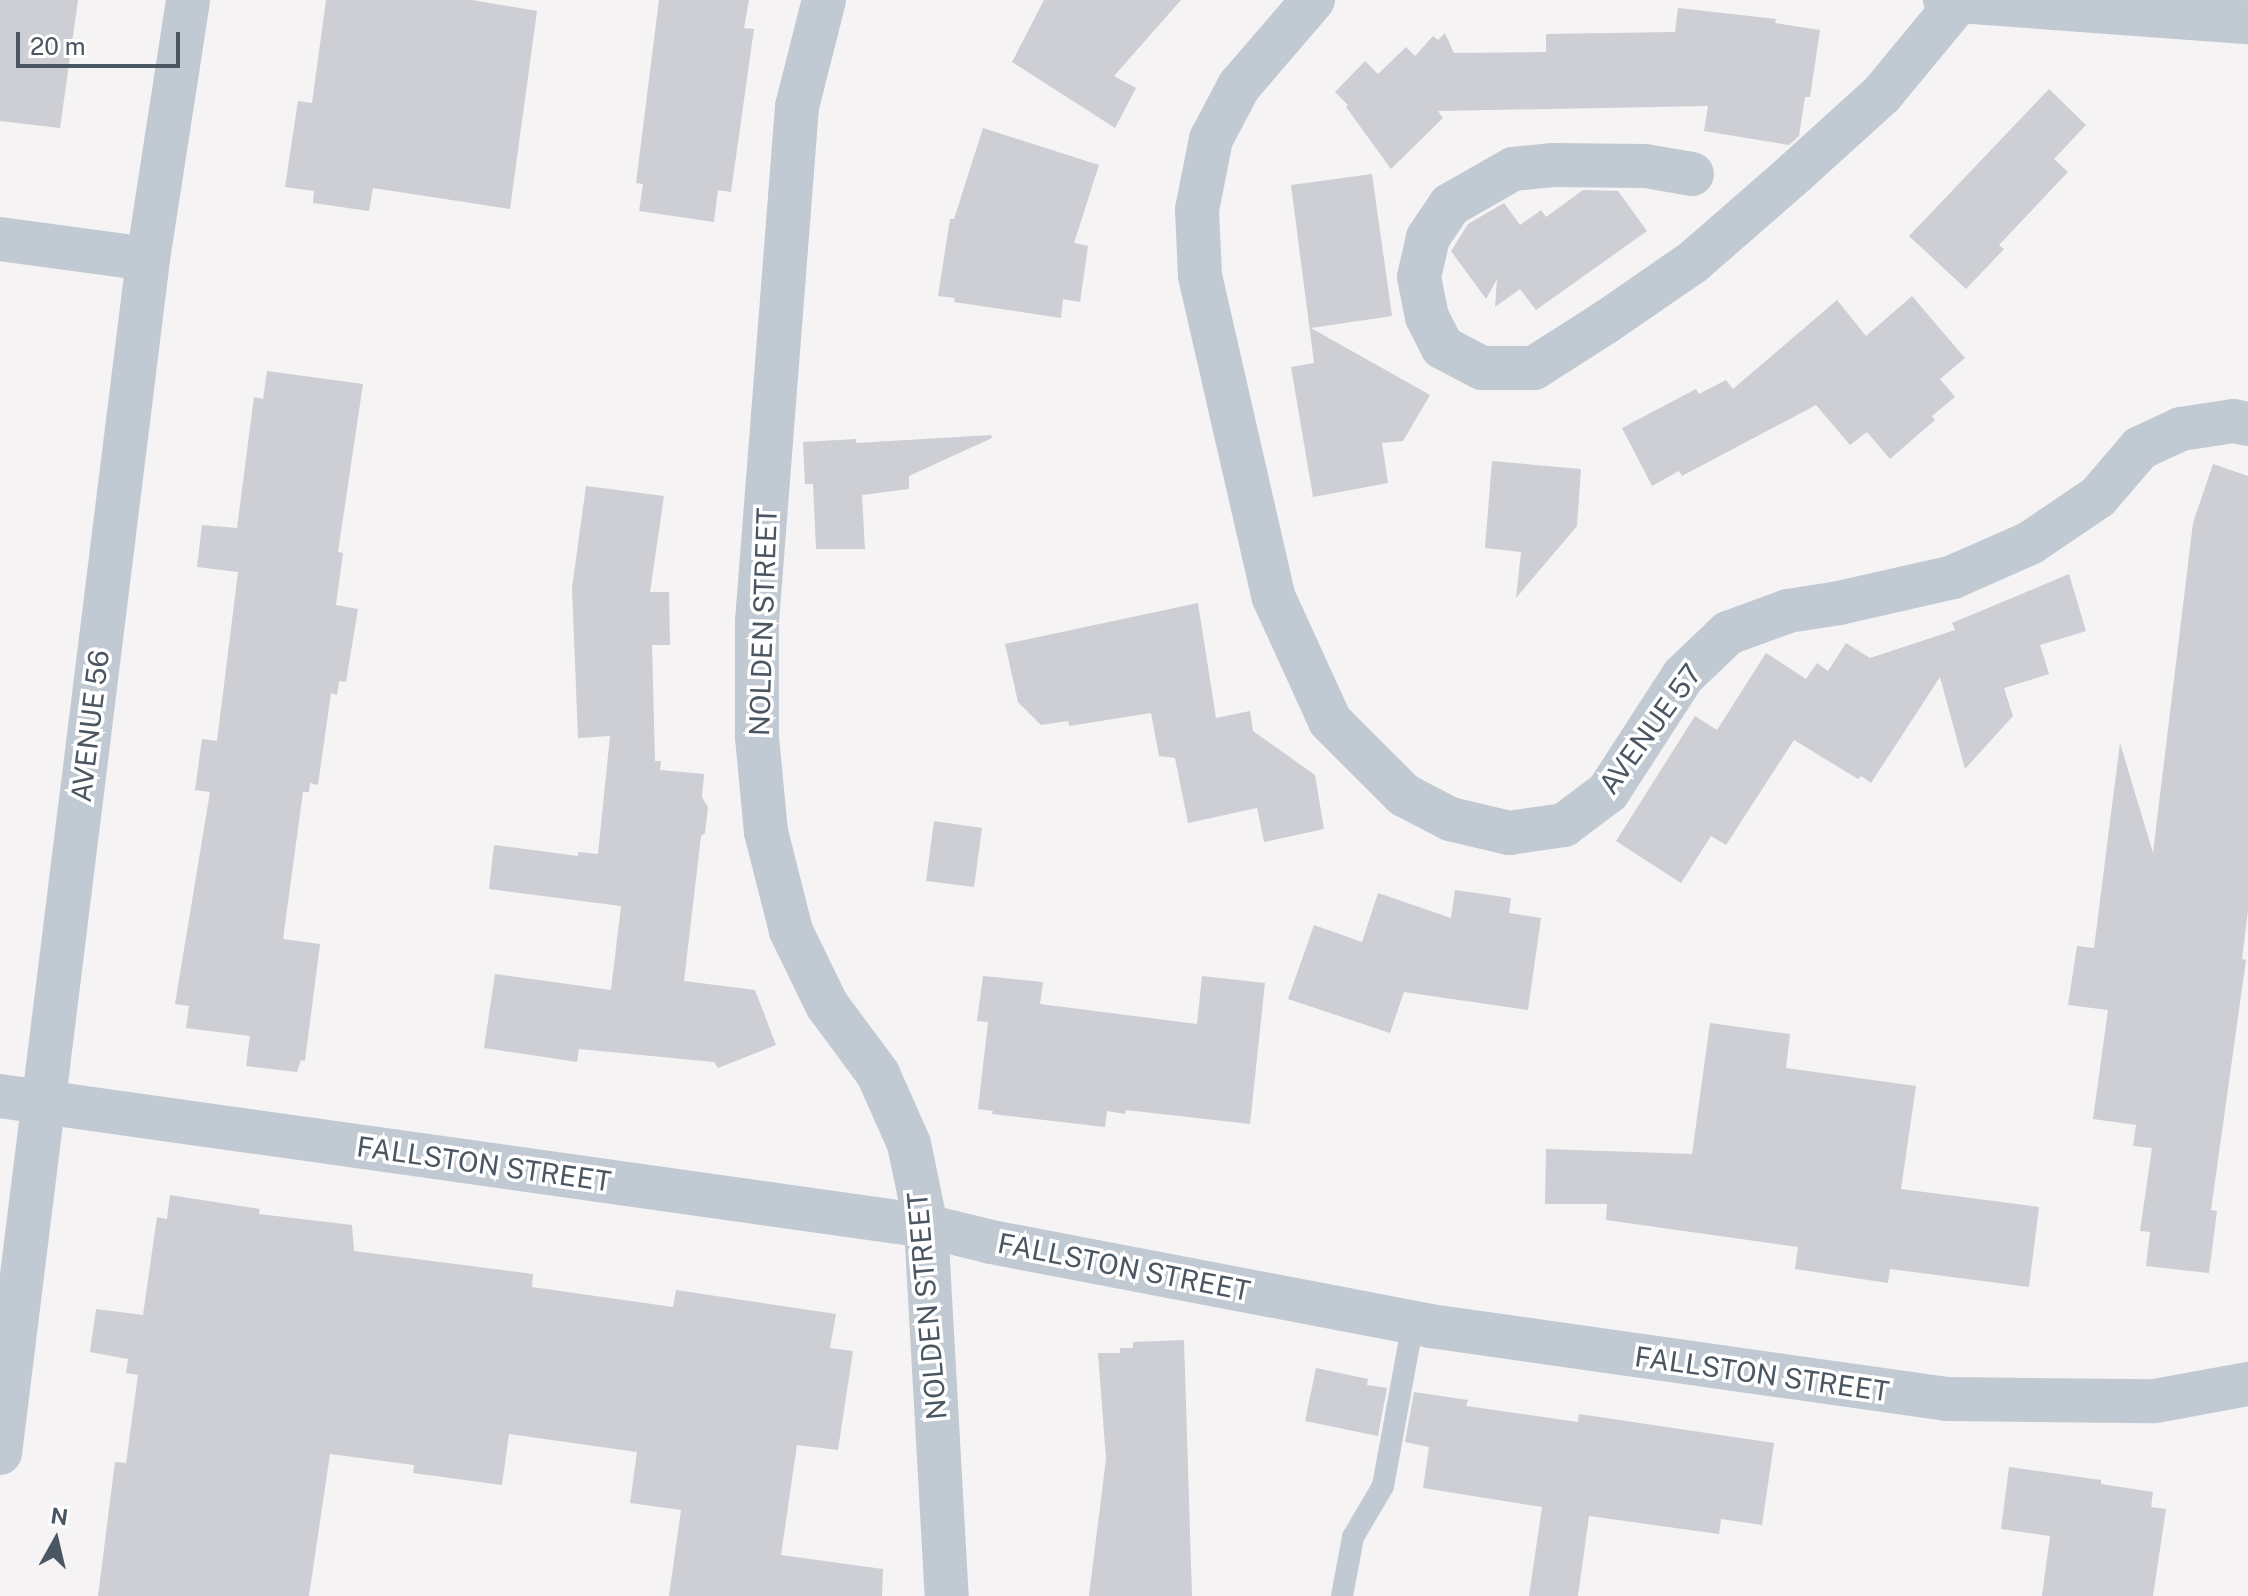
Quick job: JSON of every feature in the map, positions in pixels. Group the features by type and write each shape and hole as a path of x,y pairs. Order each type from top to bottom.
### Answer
{"street":[{"name":"AVENUE 56","path":"0,1453 148,259 188,0"},
{"name":"NOLDEN STREET","path":"824,0 797,107 757,621 757,737 766,832 791,931 827,1005 884,1088 909,1144 926,1226 947,1596"},
{"name":"AVENUE 57","path":"1313,0 1239,86 1211,139 1197,210 1200,276 1274,598 1330,721 1404,795 1450,819 1509,833 1564,825 1608,792 1683,676 1728,633 1788,611 1839,603 1953,577 2030,543 2098,497 2140,448 2181,429 2233,421 2248,424"},
{"path":"1692,174 1645,166 1553,165 1513,169 1450,205 1428,238 1419,277 1427,317 1442,347 1482,368 1534,368 1606,322 1693,262 1882,94 1952,1 2071,6 2248,22"},
{"path":"0,239 148,259"},
{"name":"FALLSTON STREET","path":"0,1096 926,1226 991,1242 1413,1322 1947,1399 2155,1401 2248,1384"}],"lane":[{"path":"1342,1596 1353,1537 1383,1486 1413,1322"}],"building":[{"path":"0,0 78,0 60,128 0,121"},
{"path":"326,0 472,0 537,11 510,209 373,188 369,211 313,203 314,191 285,187 298,101 312,103"},
{"path":"659,0 749,0 744,28 754,29 731,192 718,190 714,222 639,211 643,184 636,183"},
{"path":"1044,0 1181,0 1114,76 1136,88 1115,128 1012,62"},
{"path":"1678,8 1776,19 1775,23 1820,30 1810,97 1805,97 1799,136 1789,145 1704,131 1708,106 1438,111 1443,118 1391,169 1346,107 1348,105 1335,92 1365,61 1378,74 1406,47 1415,56 1433,36 1438,40 1445,33 1454,53 1546,52 1546,34 1675,32"},
{"path":"2049,89 2086,125 2054,159 2068,172 1999,245 2004,249 1966,289 1909,236"},
{"path":"983,128 1099,165 1074,243 1088,246 1080,302 1063,299 1061,318 954,302 955,298 938,296 950,219 954,219"},
{"path":"1372,174 1392,316 1311,328 1430,395 1403,441 1382,443 1388,483 1313,497 1291,367 1314,363 1291,185"},
{"path":"1583,190 1618,191 1647,231 1536,310 1520,289 1495,307 1497,279 1486,299 1451,251 1468,224 1504,203 1520,225 1541,210 1546,217"},
{"path":"1912,296 1965,358 1940,379 1955,397 1932,416 1935,420 1890,459 1867,432 1850,445 1816,405 1682,476 1679,471 1652,486 1622,428 1696,389 1699,394 1726,380 1733,389 1837,300 1866,336"},
{"path":"267,371 363,384 338,552 343,553 336,605 358,609 346,682 339,681 337,695 331,693 318,785 310,783 309,792 303,792 283,939 320,944 305,1061 301,1060 297,1072 246,1066 250,1036 186,1028 189,1006 175,1004 210,792 195,790 202,739 217,741 238,572 197,567 202,525 237,528 254,397 263,399"},
{"path":"991,435 992,438 909,476 909,489 862,495 865,549 816,549 813,484 805,484 803,442 856,439 856,443"},
{"path":"1492,461 1581,469 1577,526 1516,598 1521,552 1485,548"},
{"path":"2213,464 2248,476 2248,910 2242,959 2246,960 2211,1210 2217,1211 2209,1273 2146,1266 2150,1232 2140,1231 2152,1148 2133,1146 2136,1125 2093,1119 2108,1010 2068,1005 2077,946 2094,948 2120,743 2153,853 2193,523"},
{"path":"586,486 664,496 650,592 669,592 670,645 652,645 655,761 661,761 660,770 704,774 702,797 708,807 705,833 701,836 684,981 755,990 776,1045 718,1068 714,1062 579,1049 577,1062 484,1048 495,974 611,990 621,906 489,889 494,845 578,856 578,852 598,854 610,736 578,738 572,588"},
{"path":"2069,574 2086,631 2040,645 2049,674 2004,688 2013,716 1965,769 1940,677 1871,783 1861,776 1858,779 1794,740 1726,845 1711,836 1681,883 1616,841 1695,716 1717,730 1766,653 1806,679 1817,663 1828,671 1846,643 1870,658 1955,630 1952,623"},
{"path":"1198,603 1216,718 1250,711 1253,731 1315,775 1324,829 1264,842 1257,808 1188,823 1175,758 1159,756 1151,713 1069,726 1068,721 1041,725 1018,702 1005,644"},
{"path":"934,821 982,828 974,887 926,881"},
{"path":"1455,890 1511,898 1509,913 1541,918 1528,1010 1404,992 1390,1033 1288,999 1314,925 1362,942 1378,893 1451,918"},
{"path":"983,976 1043,982 1040,1004 1197,1024 1202,976 1265,983 1250,1124 1126,1110 1125,1114 1107,1111 1105,1127 992,1114 993,1111 978,1109 988,1022 977,1021"},
{"path":"1710,1023 1790,1034 1786,1068 1916,1086 1901,1189 2039,1207 2029,1287 1890,1269 1888,1283 1795,1269 1798,1247 1606,1220 1607,1204 1545,1204 1546,1149 1692,1154"},
{"path":"170,1195 260,1209 259,1214 352,1225 354,1251 533,1274 532,1287 673,1307 676,1290 836,1314 830,1348 853,1351 838,1450 797,1445 781,1555 883,1569 882,1596 669,1596 681,1510 630,1503 637,1452 509,1434 502,1485 413,1473 414,1465 330,1454 309,1596 98,1596 115,1462 126,1463 138,1375 126,1373 128,1359 90,1352 96,1309 143,1315 157,1217 167,1219"},
{"path":"1184,1340 1192,1596 1089,1596 1106,1459 1098,1353 1120,1353 1120,1348 1133,1348 1133,1342"},
{"path":"1316,1368 1368,1379 1367,1385 1387,1388 1378,1436 1305,1421"},
{"path":"1414,1392 1468,1400 1466,1406 1578,1422 1579,1414 1774,1443 1762,1525 1721,1519 1719,1534 1589,1516 1578,1596 1529,1596 1542,1507 1423,1488 1429,1447 1405,1442"},
{"path":"2009,1467 2101,1480 2101,1484 2153,1492 2151,1507 2166,1509 2153,1596 2042,1596 2050,1536 2001,1529"}]}
